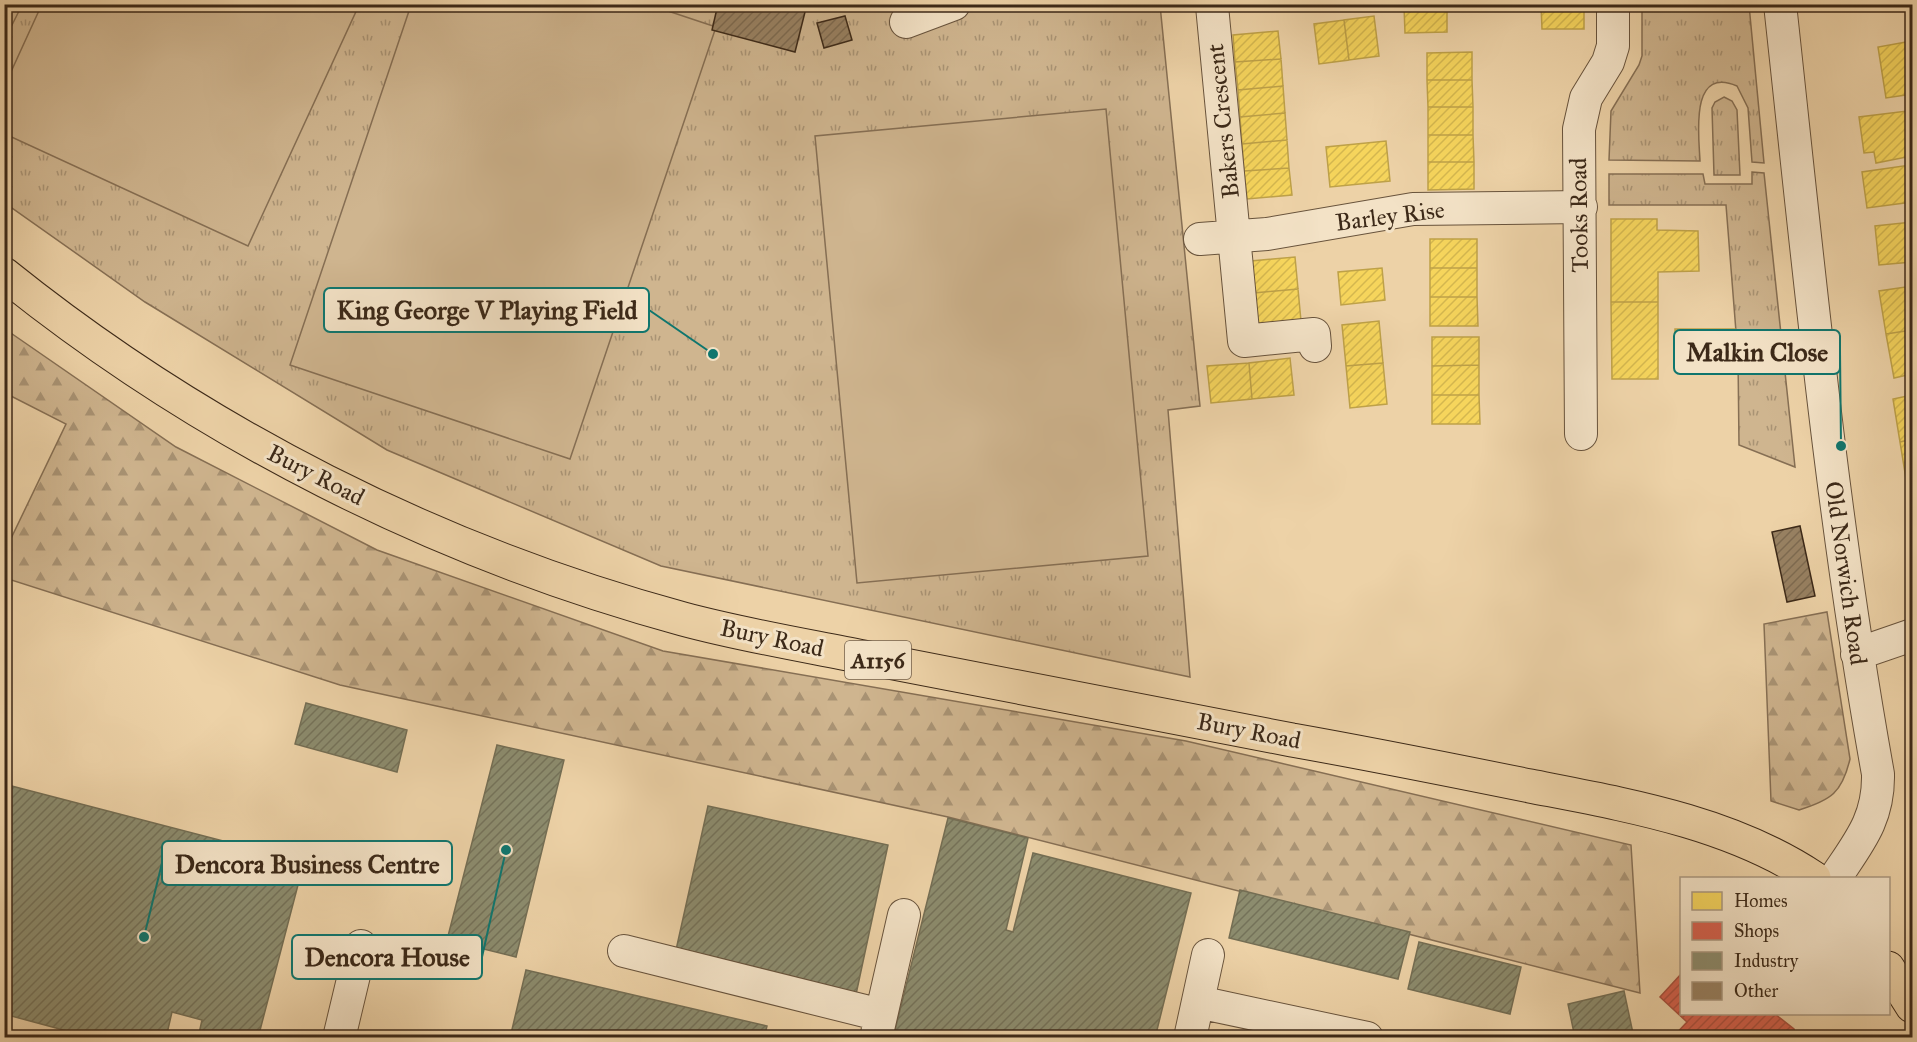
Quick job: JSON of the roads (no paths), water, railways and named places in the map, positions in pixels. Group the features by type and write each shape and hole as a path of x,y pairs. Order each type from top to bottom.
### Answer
{"main road":[{"name":"Bury Road","path":"4,274 90,339 198,410 304,471 407,520 565,582 726,629 986,682 1629,806 1735,838 1768,852 1811,877"},
{"path":"1890,971 1912,1006"}],"street":[{"path":"906,22 954,4"},
{"name":"Tooks Road","path":"1581,434 1581,207 1578,151 1581,111 1608,62 1614,46 1613,4"},
{"name":"Old Norwich Road","path":"1780,4 1833,484 1857,654 1878,774 1878,793 1869,826 1836,877"},
{"name":"Bakers Crescent","path":"1215,5 1244,341 1314,334 1315,346"},
{"name":"Barley Rise","path":"1200,239 1234,237 1413,209 1581,207"},
{"path":"1857,654 1912,635"},
{"path":"624,951 878,1026 904,915"},
{"path":"339,1038 361,946"},
{"path":"1190,1038 1208,955"},
{"path":"1198,1002 1367,1038"}],"place":[{"name":"King George V Playing Field","path":"713,354"},
{"name":"Malkin Close","path":"1841,446"},
{"name":"Dencora House","path":"506,850"},
{"name":"Dencora Business Centre","path":"144,937"}]}
